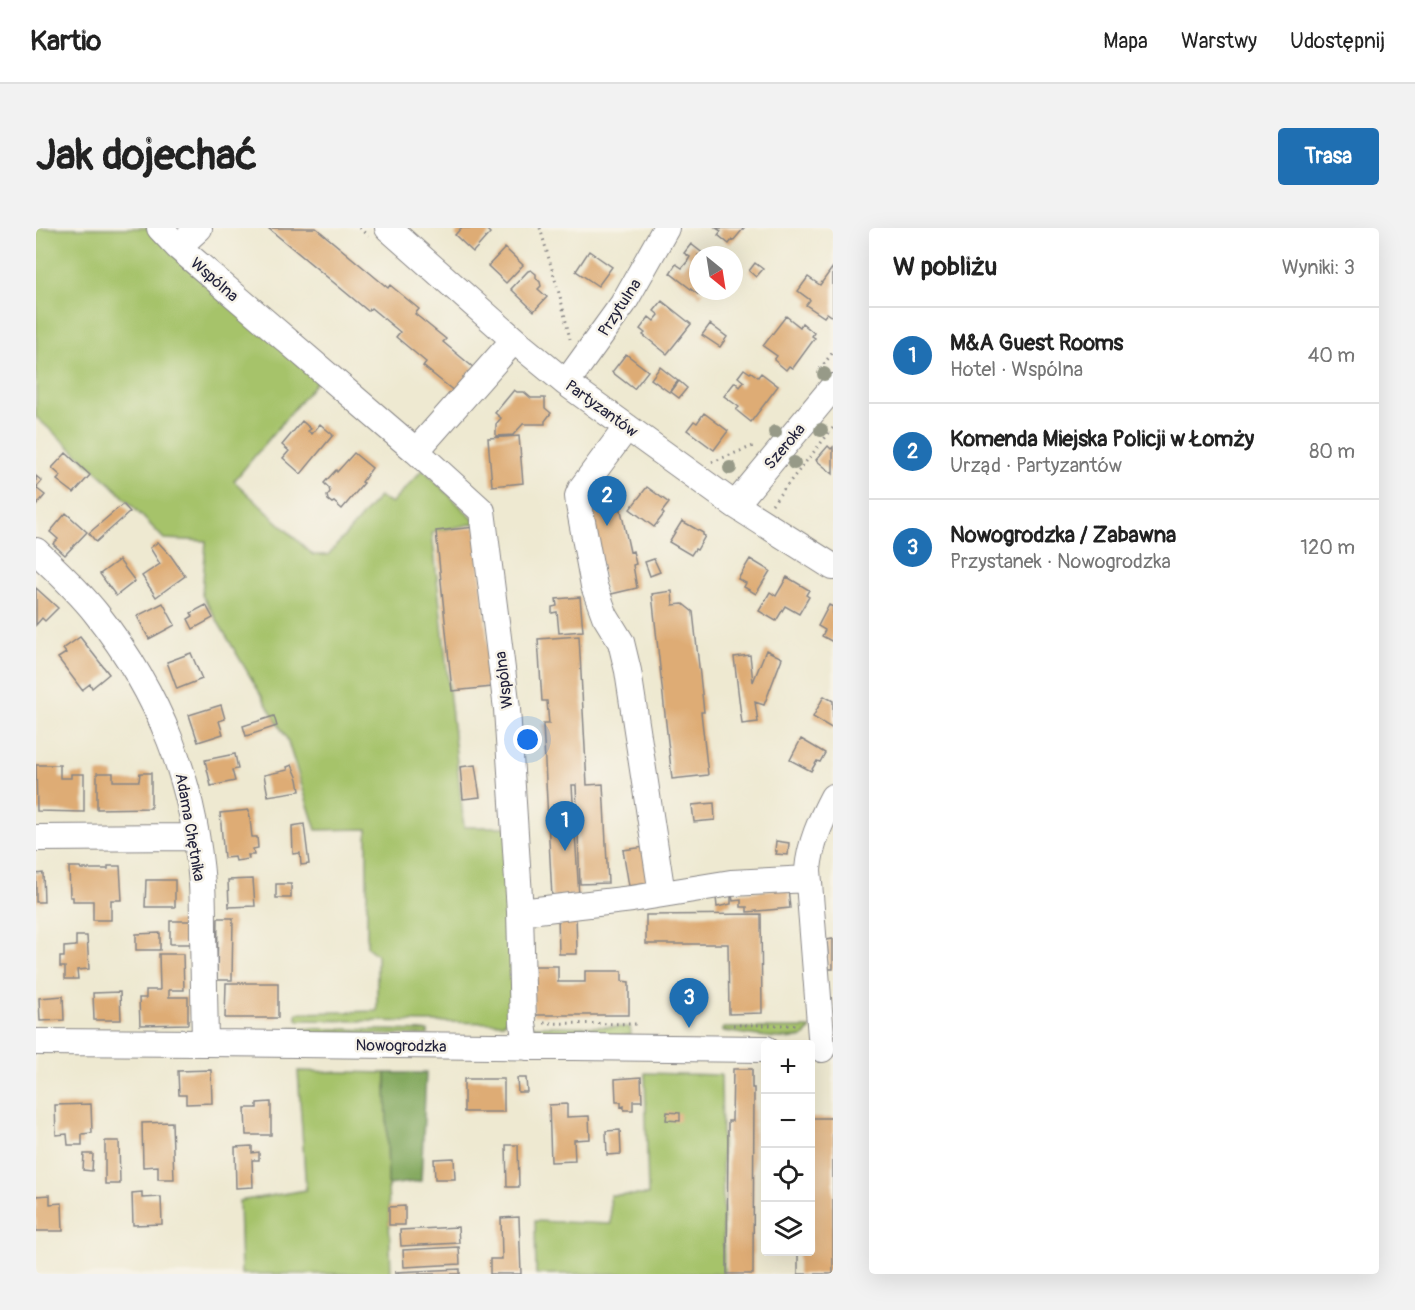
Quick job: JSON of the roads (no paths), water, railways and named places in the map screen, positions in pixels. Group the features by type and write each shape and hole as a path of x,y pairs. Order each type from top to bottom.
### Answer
{"street":[{"name":"Wspólna","path":"160,228 178,247 416,451 482,511 507,709 526,1047"},
{"name":"Wspólna","path":"178,247 199,228"},
{"name":"Partyzantów","path":"388,228 566,383 735,505 833,567"},
{"name":"Przytulna","path":"566,383 623,304 666,228"},
{"path":"416,451 514,340"},
{"name":"Szeroka","path":"735,505 826,379"},
{"path":"627,427 578,496 594,586 605,616 621,642 628,671 662,894"},
{"name":"Adama Chętnika","path":"36,551 96,612 124,652 161,716 182,770 196,837 202,885 205,1042"},
{"path":"822,1049 808,861 819,826 833,797"},
{"path":"36,838 196,837"},
{"path":"520,912 731,883 808,879"},
{"name":"Nowogrodzka","path":"36,1042 761,1049"}],"place":[{"name":"Komenda Miejska Policji w Łomży","path":"607,526"},
{"name":"M&A Guest Rooms","path":"565,851"},
{"name":"Nowogrodzka / Zabawna","path":"689,1028"}]}
